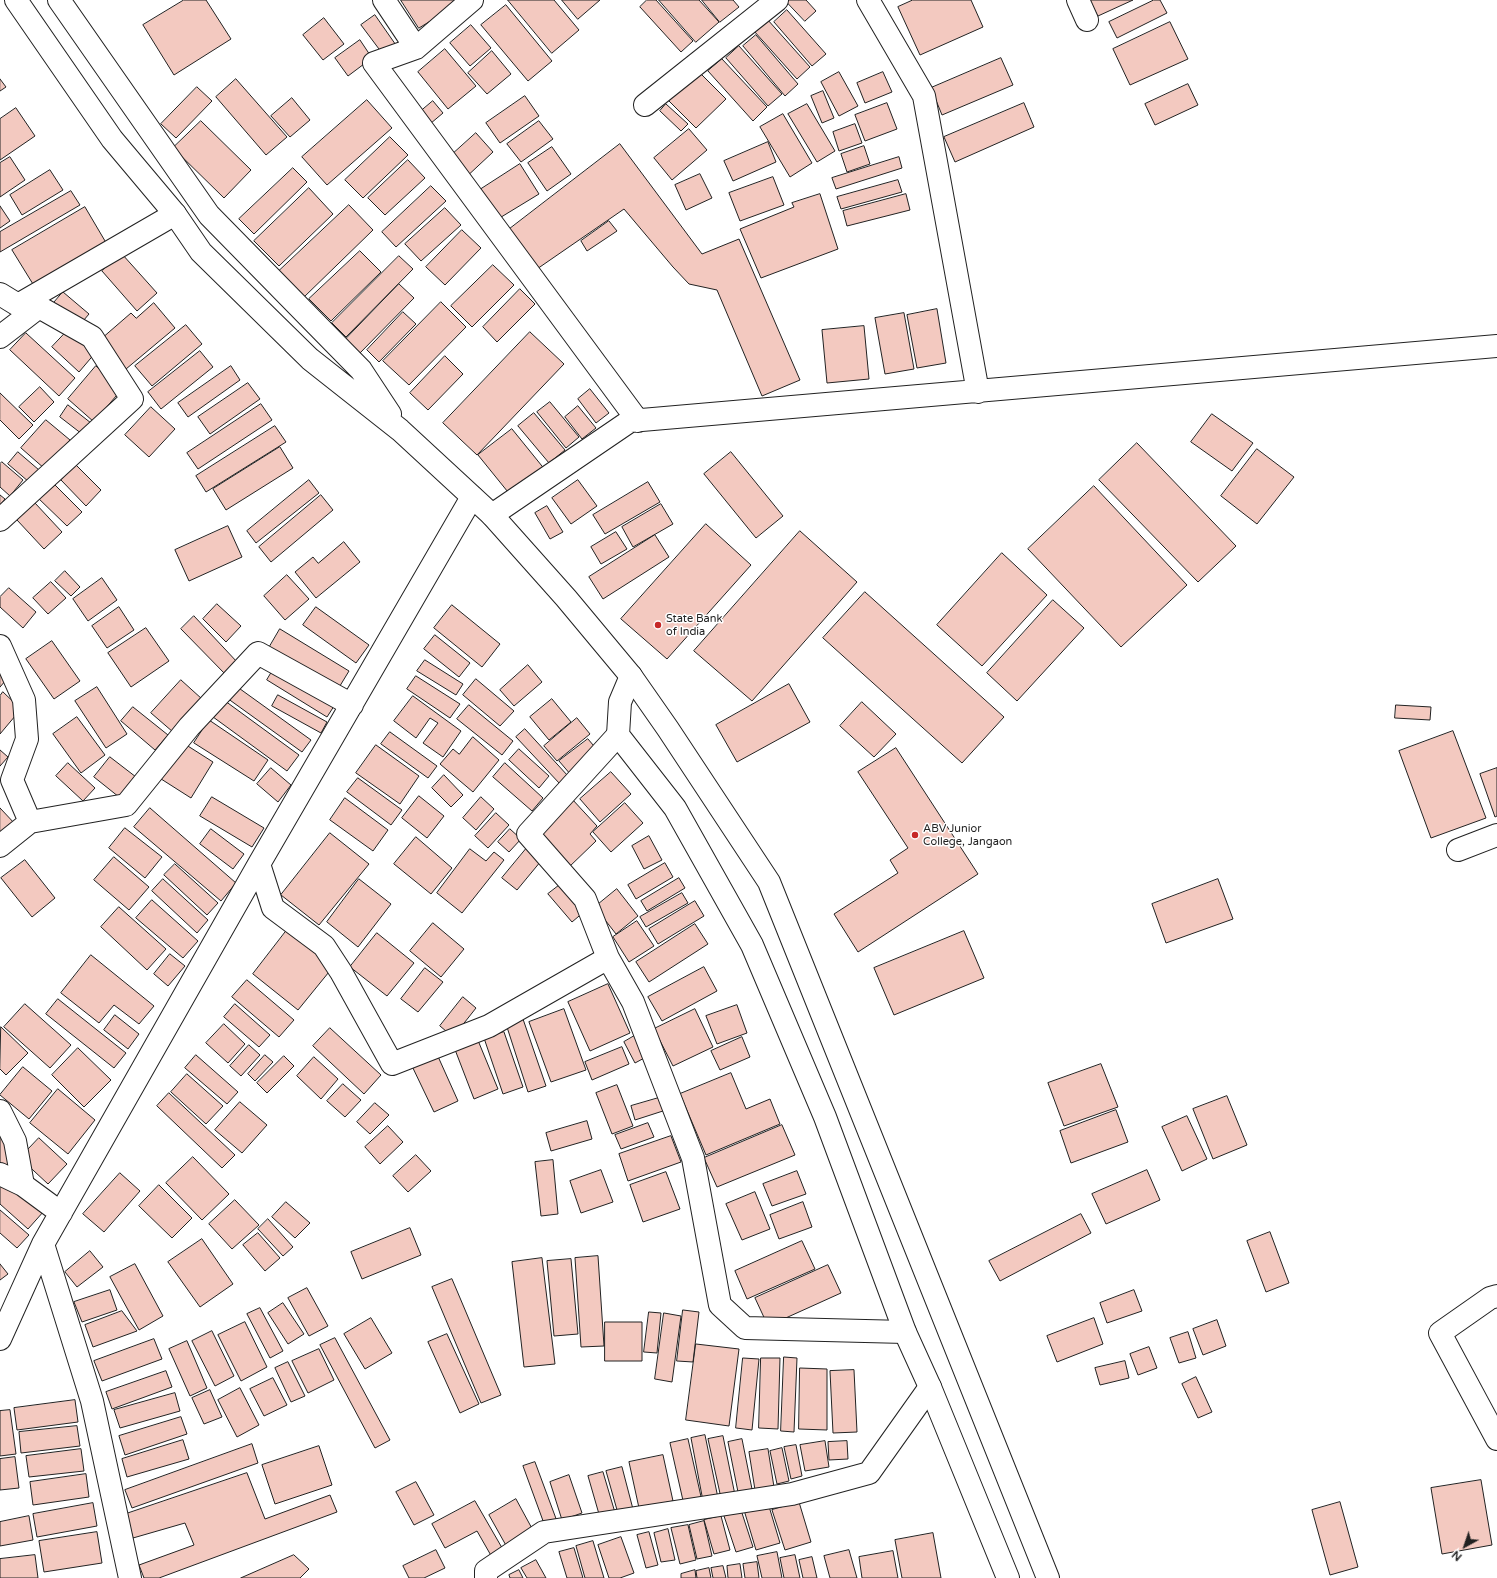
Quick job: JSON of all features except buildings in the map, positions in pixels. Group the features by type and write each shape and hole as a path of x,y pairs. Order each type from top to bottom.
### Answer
{"main road":[{"path":"16,0 112,139 175,214 201,252 310,359 400,430 492,515 566,598 631,676 668,729 769,882 1048,1578"},
{"path":"59,0 209,215 361,370 400,430"},
{"path":"384,0 416,48"},
{"path":"472,0 416,48 374,63 638,421"},
{"path":"645,105 777,0"},
{"path":"868,0 924,96 978,392"},
{"path":"1078,0 1087,20"},
{"path":"9,300 175,214"},
{"path":"0,520 132,399 92,337 39,307 9,300"},
{"path":"0,338 39,307"},
{"path":"492,515 630,421 1497,346"},
{"path":"0,1339 43,1244 259,864 472,497"},
{"path":"0,646 24,700 27,739 12,780 30,822"},
{"path":"0,846 30,822 126,805 189,727 258,653 352,705"},
{"path":"631,676 620,702 618,735 528,834 585,899 608,958 633,1002 693,1158 720,1305 746,1328 905,1332"},
{"path":"618,735 675,808 752,945 825,1117 905,1332 930,1387 1008,1578"},
{"path":"1458,850 1497,835"},
{"path":"259,864 273,908 324,946 341,972 392,1064 489,1026 608,958"},
{"path":"0,1111 15,1141 23,1185"},
{"path":"0,1174 23,1185 61,1213"},
{"path":"43,1244 92,1401 130,1578"},
{"path":"1497,1296 1490,1298 1440,1333 1497,1439"},
{"path":"486,1578 486,1571 544,1532 792,1494 869,1473 930,1387"}],"place":[{"name":"State Bank of India","path":"658,625"},
{"name":"ABV Junior College, Jangaon","path":"915,835"}]}
